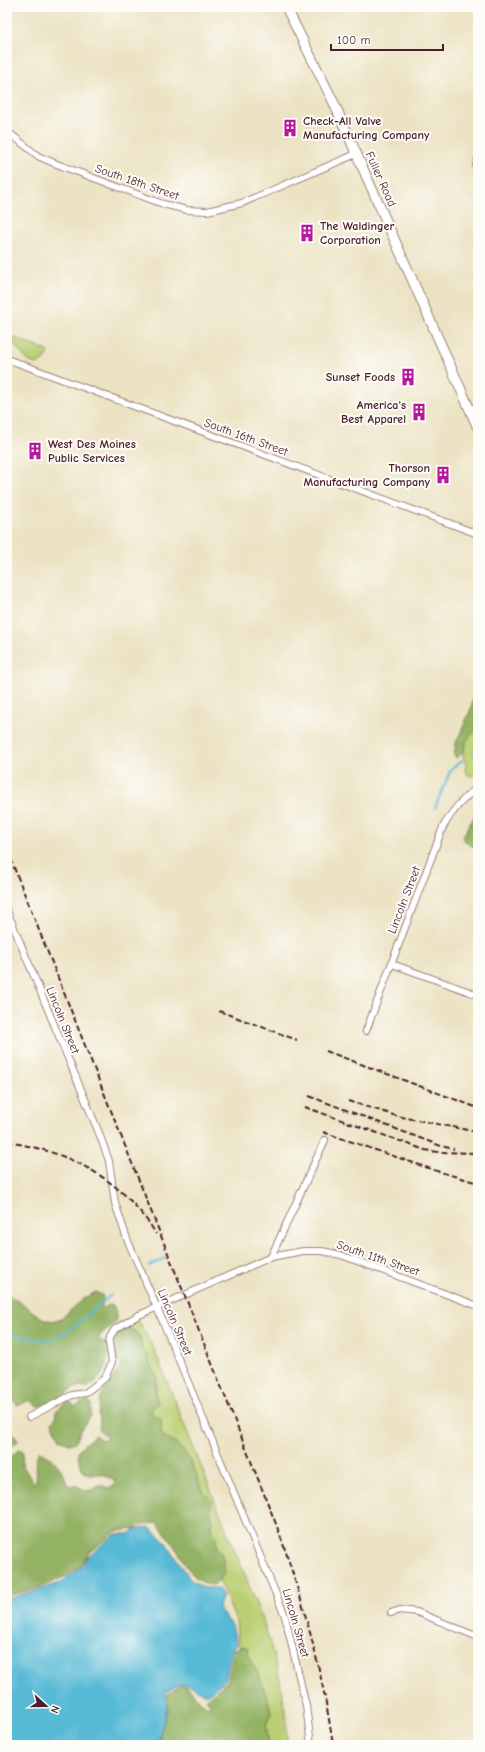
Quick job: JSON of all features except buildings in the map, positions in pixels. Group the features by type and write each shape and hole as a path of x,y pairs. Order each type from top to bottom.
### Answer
{"street":[{"name":"Fuller Road","path":"286,7 333,101 478,428"},
{"name":"South 18th Street","path":"7,131 38,156 164,204 187,210 207,211 242,203 356,154"},
{"path":"476,166 478,159"},
{"name":"South 16th Street","path":"7,359 478,534"},
{"name":"Lincoln Street","path":"366,1031 443,827 451,813 478,787"},
{"name":"Lincoln Street","path":"7,911 99,1133 109,1161 115,1203 120,1220 286,1616 304,1698 311,1745"},
{"path":"392,964 478,995"},
{"path":"271,1257 325,1140"},
{"name":"South 11th Street","path":"29,1417 72,1395 86,1393 105,1378 112,1362 109,1343 115,1329 137,1316 271,1257 303,1251 322,1251 341,1255 478,1306"},
{"path":"391,1613 400,1610 417,1612 478,1637"}],"green space":[{"path":"7,335 48,351 45,360 37,364 28,361 12,343 7,341"},
{"path":"478,685 478,720 476,731 466,741 463,753 456,758 454,756 456,743 470,711 476,687"},
{"path":"478,720 478,772 474,776 468,775 465,771 466,766 463,756 466,741 476,731"},
{"path":"478,810 478,848 467,843 463,836"},
{"path":"96,1292 103,1296 102,1306 104,1308 109,1305 113,1305 116,1312 116,1321 103,1332 98,1341 103,1341 108,1346 106,1365 102,1375 88,1387 75,1387 57,1400 40,1406 37,1406 29,1400 17,1405 12,1399 11,1391 7,1391 7,1294 46,1320 52,1321 64,1316 83,1300"},
{"path":"137,1318 154,1349 259,1611 276,1664 282,1691 286,1718 287,1745 269,1745 266,1724 272,1714 258,1673 249,1659 248,1649 243,1646 239,1648 236,1621 219,1580 225,1571 222,1555 217,1548 216,1538 211,1529 212,1517 210,1510 212,1505 202,1489 190,1460 179,1447 163,1437 161,1433 162,1424 152,1414 151,1411 158,1402 156,1396 156,1376 142,1351 141,1340 135,1331 120,1332 118,1330"},
{"path":"130,1329 136,1333 139,1338 142,1351 147,1354 150,1365 157,1377 155,1394 158,1402 151,1411 152,1414 161,1419 161,1433 163,1437 172,1441 184,1452 192,1465 202,1489 212,1502 210,1510 212,1517 211,1529 216,1538 217,1548 222,1555 225,1573 214,1585 197,1579 157,1523 140,1525 136,1529 116,1531 89,1552 81,1565 66,1576 41,1587 7,1596 7,1467 12,1456 19,1449 23,1451 22,1464 33,1483 35,1483 36,1479 36,1459 39,1451 44,1453 57,1464 64,1475 67,1485 77,1486 86,1491 94,1489 100,1485 109,1488 114,1485 116,1481 102,1474 91,1475 84,1472 78,1453 81,1447 95,1435 101,1440 106,1440 107,1437 99,1430 100,1419 98,1414 100,1399 106,1387 122,1365 115,1359 112,1349 115,1333"},
{"path":"85,1400 91,1403 91,1416 81,1429 76,1442 69,1444 60,1439 52,1423 55,1419 56,1411 67,1401 70,1401 75,1407"},
{"path":"7,1429 16,1436 18,1441 12,1446 7,1445"},
{"path":"243,1646 248,1648 250,1659 262,1684 272,1714 266,1724 269,1745 161,1745 159,1738 168,1708 168,1694 181,1685 189,1689 202,1703 209,1707 210,1703 206,1700 228,1680 234,1650"}],"water":[{"path":"149,1527 164,1540 191,1580 204,1588 218,1588 223,1596 218,1608 232,1625 237,1644 232,1650 226,1679 207,1695 191,1686 186,1685 172,1688 166,1693 167,1710 159,1738 160,1745 7,1745 7,1599 60,1583 83,1565 87,1557 115,1534 128,1534 136,1529"}],"waterway":[{"path":"473,754 478,752"},
{"path":"435,808 451,769 462,761"},
{"path":"149,1266 165,1258"},
{"path":"7,1335 50,1341 68,1331 111,1295"}],"railway":[{"path":"7,850 276,1524 303,1606 310,1633 323,1689 333,1745"},
{"path":"219,1011 297,1040"},
{"path":"326,1051 478,1108"},
{"path":"309,1096 441,1146 454,1149"},
{"path":"348,1101 397,1116 478,1132"},
{"path":"305,1107 425,1150 438,1152 478,1153"},
{"path":"323,1132 440,1172 478,1183"},
{"path":"7,1142 52,1152 92,1171 111,1183 128,1198 143,1215 156,1234"},
{"path":"476,1745 478,1741"}],"place":[{"name":"Check-All Valve Manufacturing Company","path":"290,128"},
{"name":"The Waldinger Corporation","path":"307,233"},
{"name":"Sunset Foods","path":"408,377"},
{"name":"America's Best Apparel","path":"419,412"},
{"name":"West Des Moines Public Services","path":"35,451"},
{"name":"Thorson Manufacturing Company","path":"443,475"}]}
